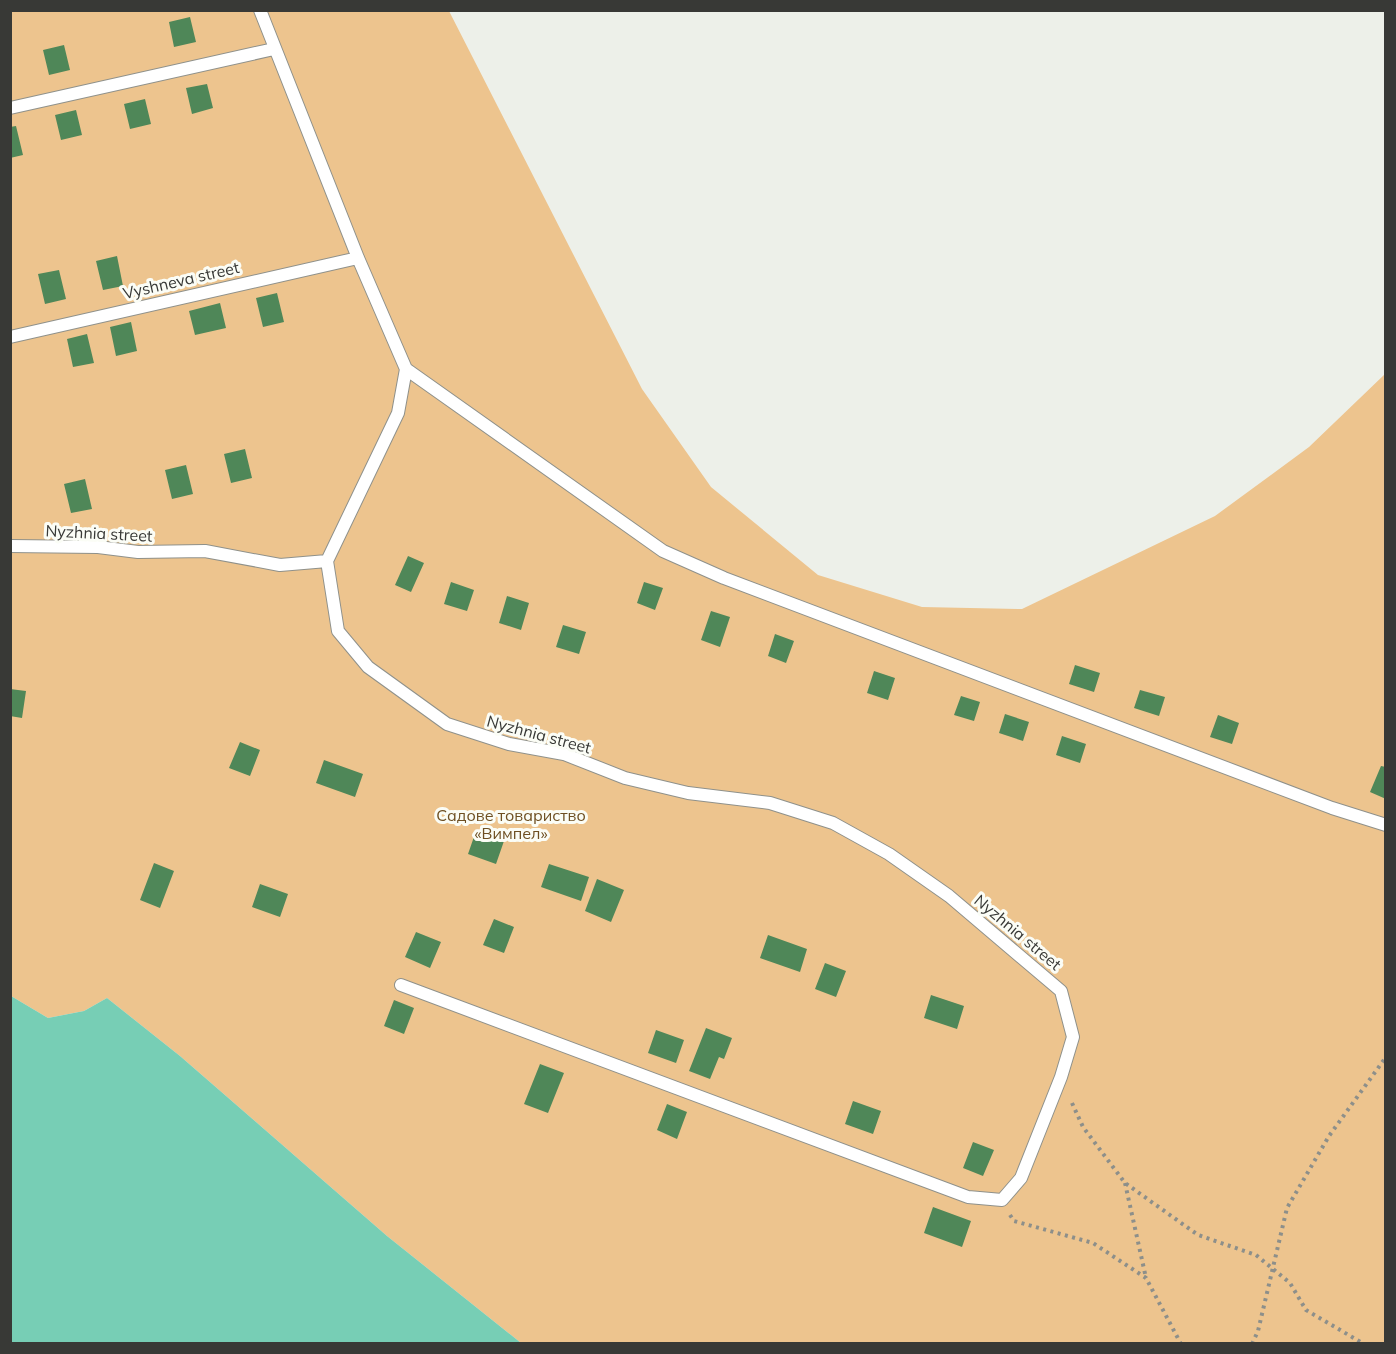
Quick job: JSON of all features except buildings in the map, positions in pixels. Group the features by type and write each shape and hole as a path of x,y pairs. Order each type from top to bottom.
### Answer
{"lane":[{"path":"260,10 358,258 406,369 663,551 724,579 1332,808 1386,825"},
{"path":"10,108 274,49"},
{"name":"Vyshneva street","path":"10,337 358,258"},
{"path":"327,561 398,413 406,369"},
{"name":"Nyzhnia street","path":"10,546 98,547 138,552 205,551 280,565 327,561 338,632 368,668 447,724 509,744 564,754 625,778 688,793 770,803 833,824 889,854 949,896 1062,991 1073,1037 1061,1077 1021,1178 1002,1200"},
{"path":"401,985 968,1197 1002,1200"}],"path":[{"path":"1252,1344 1258,1331 1287,1208 1329,1136 1386,1057"},
{"path":"1061,1077 1083,1127 1125,1183 1198,1235 1256,1255 1290,1283 1305,1310 1364,1344"},
{"path":"1125,1183 1146,1278 1181,1344"},
{"path":"1002,1200 1014,1221 1093,1243 1146,1278"}],"green space":[{"name":"Садове товариство «Вимпел»","path":"11,11 449,11 642,389 711,487 818,575 922,607 1022,609 1215,516 1309,447 1385,374 1385,1343 521,1343 387,1236 180,1056 107,998 84,1011 48,1018 11,996"}],"shaded area":[{"path":"11,996 48,1018 84,1011 107,998 180,1056 387,1236 521,1343 11,1343"}]}
